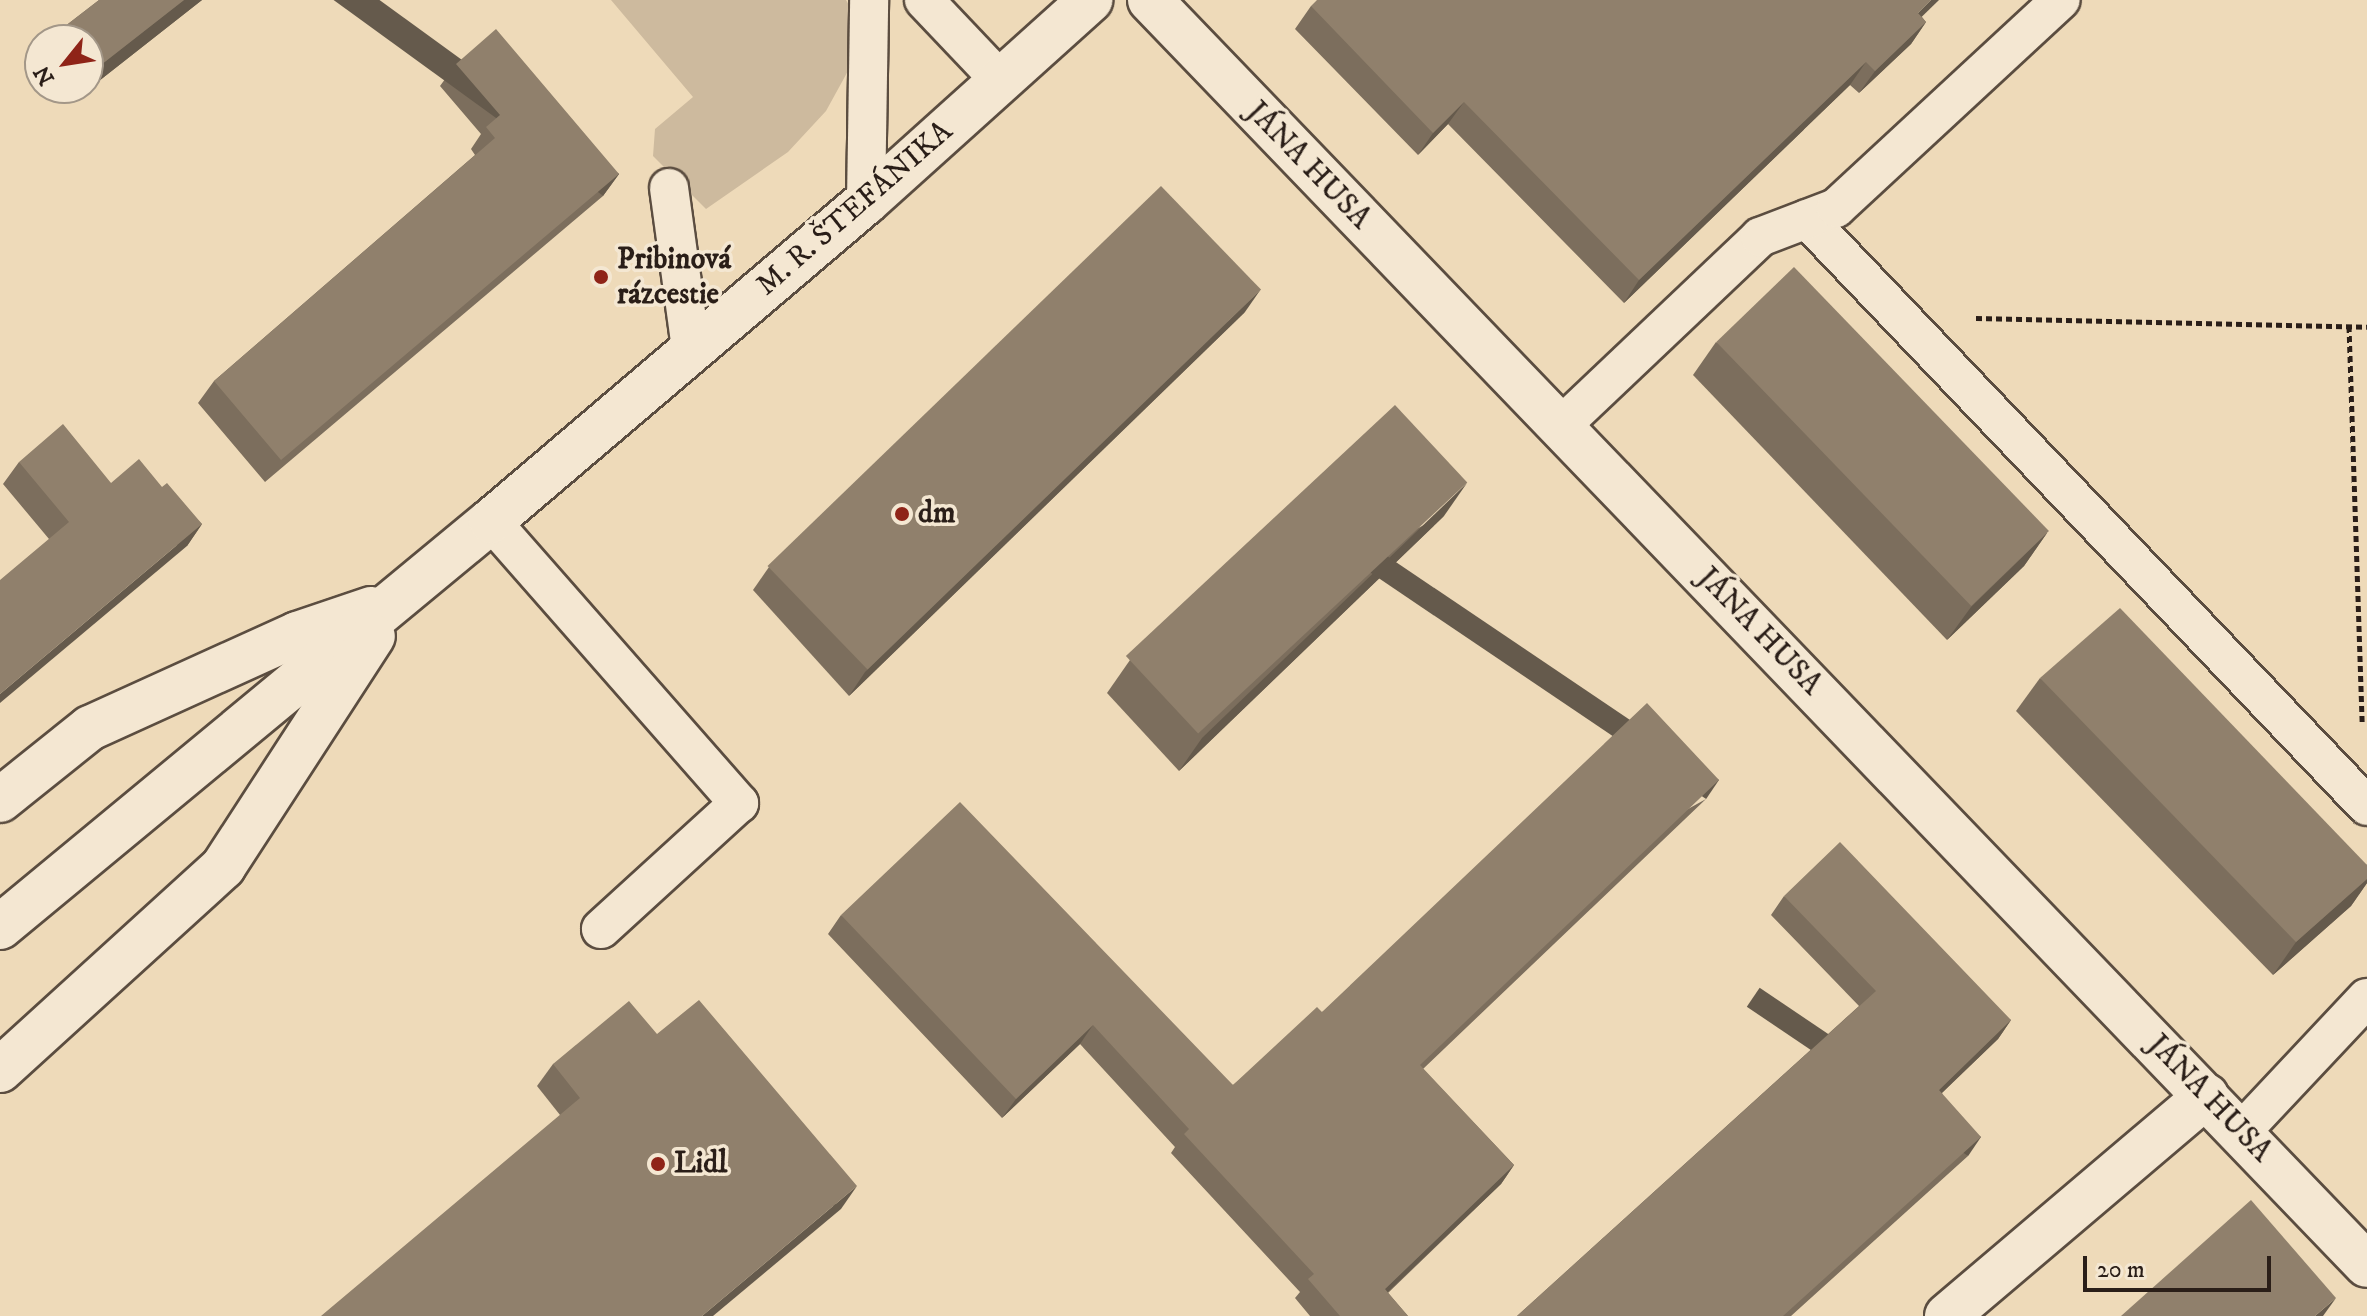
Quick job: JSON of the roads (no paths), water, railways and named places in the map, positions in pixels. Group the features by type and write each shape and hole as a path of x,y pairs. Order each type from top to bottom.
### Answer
{"street":[{"name":"M. R. ŠTEFÁNIKA","path":"0,927 491,521 866,202 1090,0"},
{"name":"JÁNA HUSA","path":"1150,0 2367,1265"},
{"path":"0,800 90,728 297,634 396,600"},
{"path":"0,1070 223,867 396,600"},
{"path":"1947,1316 2206,1096"}],"lane":[{"path":"866,202 869,0"},
{"path":"924,0 1001,81"},
{"path":"1560,427 1760,237 1836,208 2061,0"},
{"path":"669,188 691,349"},
{"path":"1807,219 2367,806"},
{"path":"491,521 739,803 601,929"},
{"path":"2241,1132 2367,998"}],"place":[{"name":"Pribinová rázcestie","path":"601,277"},
{"name":"dm","path":"902,514"},
{"name":"Lidl","path":"658,1164"}]}
